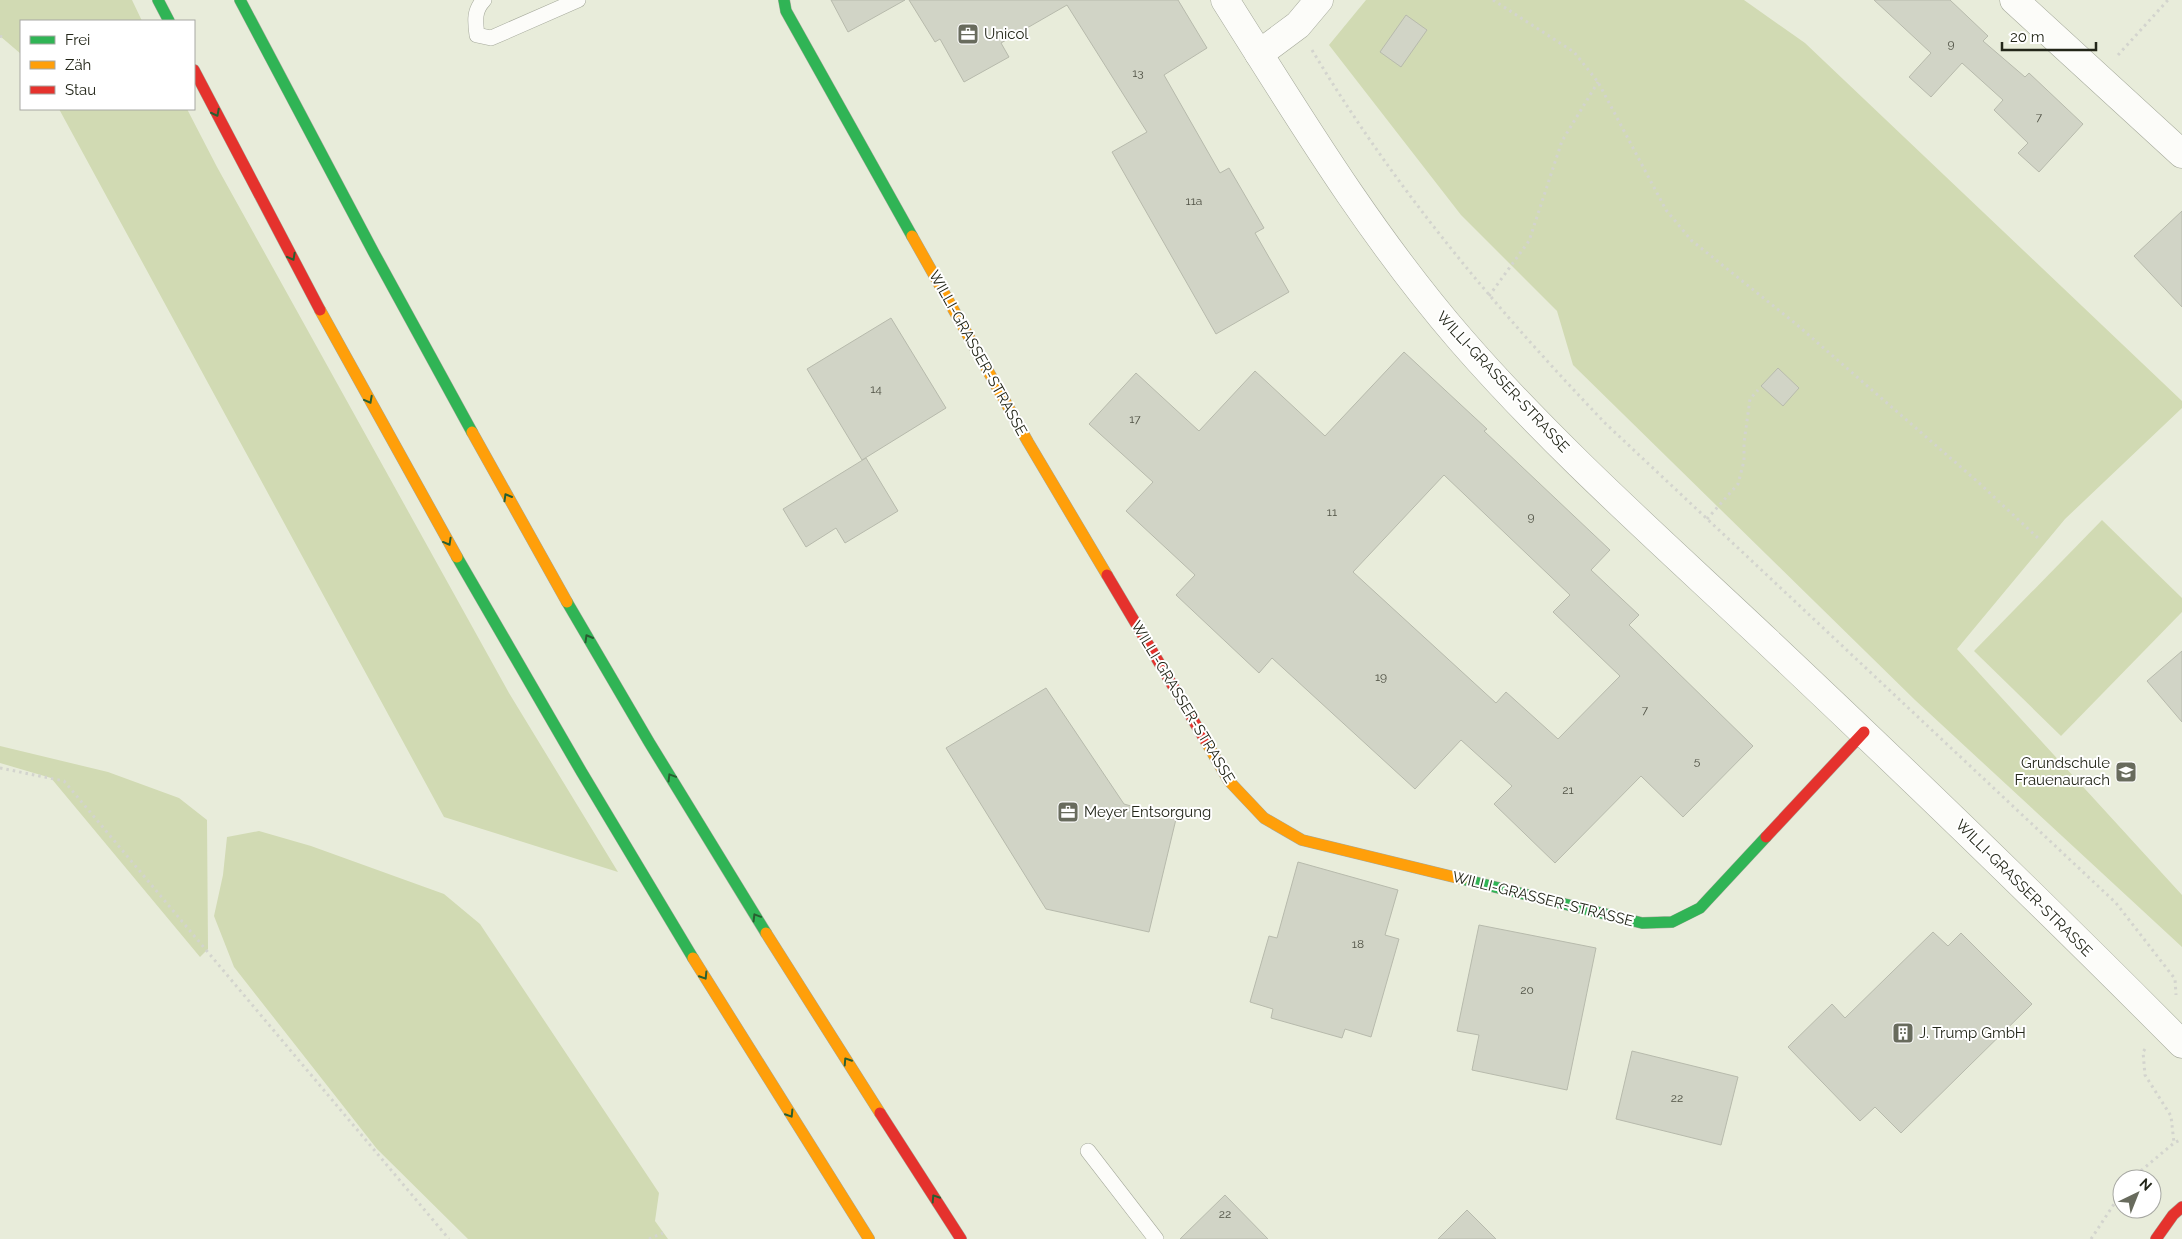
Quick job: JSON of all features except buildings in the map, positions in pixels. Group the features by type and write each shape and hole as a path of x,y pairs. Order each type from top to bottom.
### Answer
{"main road":[{"path":"158,0 168,20"},
{"path":"240,0 374,257 489,465 608,672 781,958 961,1239"},
{"name":"WILLI-GRASSER-STRASSE","path":"784,0 786,11 1028,442 1229,781 1264,818 1302,840 1642,923 1672,922 1700,908 1864,732"},
{"path":"195,72 378,415 484,606 678,935 870,1239"},
{"path":"2156,1239 2173,1215 2182,1207"}],"street":[{"name":"WILLI-GRASSER-STRASSE","path":"1225,0 1334,174 1378,236 1460,338 1541,428 1864,732 2182,1044"},
{"path":"1259,54 1298,26 1319,0"},
{"path":"2014,0 2182,154"}],"lane":[{"path":"484,0 478,6 475,19 477,35 490,38 578,0"},
{"path":"1088,1151 1156,1239"}],"path":[{"path":"1493,0 1574,52 1598,82 1666,210 1691,240 1796,324 1978,482 2039,539"},
{"path":"2098,78 2168,0"},
{"path":"1298,26 1342,101 1408,196 1533,348 1605,423 2116,903 2175,980 2176,1000 2143,1052 2145,1075 2171,1116 2174,1143"},
{"path":"1489,296 1529,241 1562,141 1598,82"},
{"path":"1707,518 1723,503 1738,484 1744,461 1744,443 1750,399 1758,390"},
{"path":"0,768 64,781 450,1239"},
{"path":"2143,1169 2174,1143 2182,1140"},
{"path":"2091,1239 2112,1207"},
{"path":"649,1239 663,1232"}],"green space":[{"path":"0,0 132,0 142,20 20,20 20,53 0,36"},
{"path":"1366,0 1744,0 1805,43 2182,401 2182,408 2065,519 1957,649 2182,895 2182,947 1915,700 1573,365 1557,311 1461,215 1329,45"},
{"path":"60,110 188,110 217,167 509,693 618,872 444,817"},
{"path":"2102,520 2182,598 2182,612 2061,736 1974,651"},
{"path":"0,746 108,772 179,798 207,820 208,949 200,957 51,778 0,763"},
{"path":"259,831 311,846 444,894 480,924 659,1193 655,1221 668,1239 468,1239 377,1149 234,967 214,916 223,875 227,837"}],"traffic: fast":[{"path":"158,0 168,20"},
{"path":"240,0 374,253 472,432"},
{"path":"784,0 786,11 912,236"},
{"path":"457,557 581,771 693,958"},
{"path":"567,602 649,742 766,933"},
{"path":"1462,879 1642,923 1672,922 1700,908 1766,837"}],"traffic: slow":[{"path":"912,236 1028,442 1107,575"},
{"path":"320,310 457,557"},
{"path":"472,432 567,602"},
{"path":"1205,740 1229,781 1264,818 1302,840 1462,879"},
{"path":"766,933 880,1113"},
{"path":"693,958 869,1239"}],"traffic: jam":[{"path":"195,72 320,310"},
{"path":"1107,575 1205,740"},
{"path":"1766,837 1864,732"},
{"path":"880,1113 961,1239"},
{"path":"2156,1239 2173,1215 2182,1207"}],"place":[{"name":"Unicol","path":"968,34"},
{"name":"Grundschule Frauenaurach","path":"2126,772"},
{"name":"Meyer Entsorgung","path":"1068,812"},
{"name":"J. Trump GmbH","path":"1903,1033"}]}
